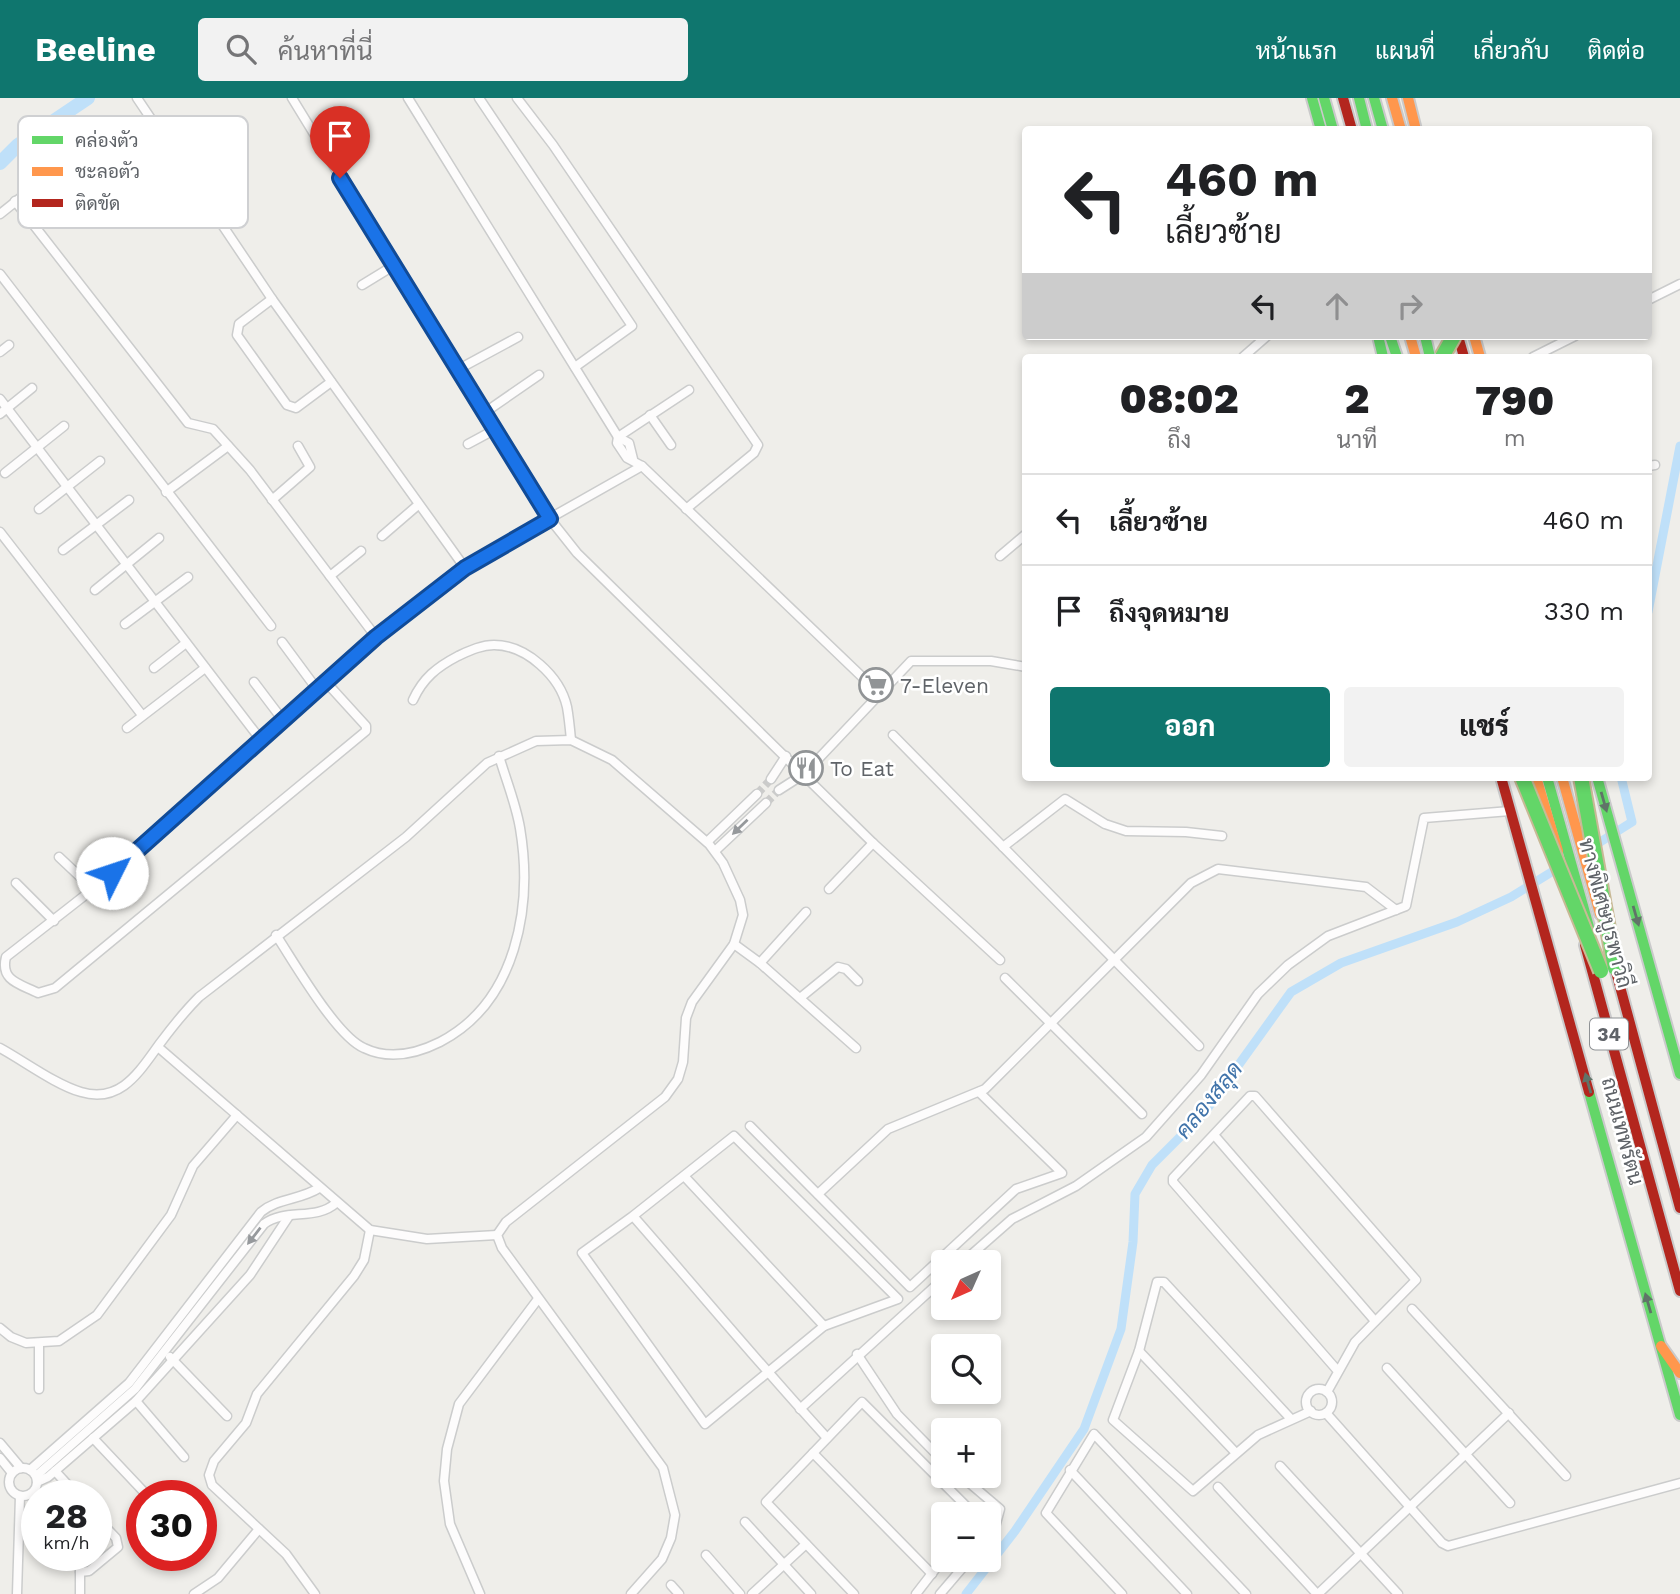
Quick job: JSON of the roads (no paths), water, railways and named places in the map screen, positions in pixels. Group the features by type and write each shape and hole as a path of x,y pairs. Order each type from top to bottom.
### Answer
{"main road":[{"path":"1312,98 1320,126"},
{"path":"1324,98 1332,126"},
{"path":"1343,98 1351,126"},
{"path":"1359,98 1366,126"},
{"path":"1374,98 1382,126"},
{"path":"1383,98 1391,126"},
{"path":"1392,98 1400,126"},
{"path":"1408,98 1415,126"},
{"name":"ถนนเทพรัตน","path":"1502,781 1680,1415"},
{"path":"1524,781 1608,970"},
{"name":"ถนนเทพรัตน","path":"1537,781 1680,1291"},
{"name":"ทางพิเศษบูรพาวิถี","path":"1548,781 1680,1208"},
{"name":"ทางพิเศษบูรพาวิถี","path":"1563,781 1680,1262"},
{"name":"ถนนเทพรัตน","path":"1571,781 1680,1178"},
{"path":"1582,781 1608,970"},
{"path":"1598,781 1680,1074"},
{"path":"1661,1346 1680,1373"}],"street":[{"path":"137,98 149,116"},
{"path":"292,98 550,519 577,553 873,843 1000,960"},
{"path":"408,98 618,437 620,449 627,458 642,466 880,694"},
{"path":"479,98 632,326 575,367"},
{"path":"517,98 553,145 758,445 754,453 686,509"},
{"path":"0,214 18,199"},
{"path":"15,201 18,205"},
{"path":"36,228 188,423 209,427 228,446 376,637"},
{"path":"224,228 272,299 465,568"},
{"path":"362,285 393,266"},
{"path":"0,274 271,626"},
{"path":"1652,298 1680,284"},
{"path":"272,299 239,324 237,334 287,405 296,408 331,382"},
{"path":"457,370 518,337"},
{"path":"1246,354 1262,340"},
{"path":"1539,354 1568,340"},
{"path":"0,352 9,345"},
{"path":"484,412 540,375"},
{"path":"4,411 32,388"},
{"path":"618,437 689,390"},
{"path":"0,399 4,411 36,447 260,739"},
{"path":"650,415 671,445"},
{"path":"5,473 64,426"},
{"path":"468,444 495,430"},
{"path":"166,492 228,446"},
{"path":"272,500 310,467 298,446"},
{"path":"38,509 100,461"},
{"path":"325,681 366,726 366,731 55,988 43,994 10,979 4,973 6,957 93,889 316,688 376,637 465,568 642,466"},
{"path":"63,550 129,500"},
{"path":"382,536 418,505"},
{"path":"0,533 142,715"},
{"path":"1000,556 1022,537"},
{"path":"95,590 159,538"},
{"path":"330,576 361,551"},
{"path":"125,624 188,577"},
{"path":"282,642 316,688"},
{"path":"154,668 186,643"},
{"path":"413,700 421,682 450,660 481,646 512,646 535,661 561,692 567,706 571,740"},
{"path":"779,790 804,774 905,666 919,659 991,661 1022,666"},
{"path":"127,728 205,668"},
{"path":"254,682 282,719"},
{"path":"893,735 1199,1046"},
{"path":"0,1048 79,1092 97,1095 124,1087 137,1077 158,1046 199,997 406,837 473,774 499,757 536,741 571,740 612,761 715,851 740,900 743,915 734,944 692,1002 685,1018 683,1062 678,1079 665,1097 506,1222 497,1236"},
{"path":"771,779 786,756"},
{"path":"276,935 335,1021 364,1048 407,1055 425,1050 460,1032 482,1009 502,980 519,936 525,865 520,826 499,757"},
{"path":"706,842 757,794"},
{"path":"1003,847 1065,799 1105,824 1126,831 1186,832 1222,836"},
{"path":"715,851 766,803"},
{"path":"977,1250 1012,1219 1076,1186 1146,1137 1201,1075 1258,994 1289,965 1328,936 1406,906 1424,818 1510,811"},
{"path":"829,889 873,843"},
{"path":"59,857 93,889"},
{"path":"818,1194 888,1129 979,1092 1052,1023 1191,883 1218,869 1366,887 1396,910"},
{"path":"16,883 54,921"},
{"path":"760,962 806,912"},
{"path":"734,944 760,962 856,1048"},
{"path":"800,998 838,967 846,969 858,981"},
{"path":"1005,978 1142,1114"},
{"path":"158,1046 370,1230 427,1239 497,1236"},
{"path":"750,1125 909,1287 1016,1189 1062,1173 979,1092"},
{"path":"1327,1392 1314,1390 1308,1396 1306,1404 1311,1411 1318,1415 1326,1413 1332,1403 1327,1392 1355,1342 1415,1283 1415,1275 1255,1097 1245,1097 1215,1136 1173,1178 1175,1186 1337,1370"},
{"path":"0,1328 12,1337 39,1343 59,1341 97,1315 171,1214 193,1166 237,1115"},
{"path":"734,1136 898,1299 824,1326 705,1424 582,1252 634,1216 734,1136"},
{"path":"1215,1136 1374,1321"},
{"path":"685,1177 824,1326"},
{"path":"12,1473 55,1471 85,1436 135,1389 261,1212 271,1204 303,1196 319,1188"},
{"path":"162,1348 264,1224 273,1218 322,1212 336,1203"},
{"path":"31,1474 136,1401 259,1264 289,1216"},
{"path":"634,1216 827,1438"},
{"path":"315,1594 286,1554 212,1485 210,1469 246,1423 257,1394 354,1276 364,1260 370,1230"},
{"path":"497,1236 502,1248 538,1299 663,1468 675,1515 671,1538 662,1559 631,1594"},
{"path":"1291,1419 1162,1281 1157,1282 1139,1351 1113,1418 1193,1491 1198,1490 1235,1452 1258,1435 1311,1411"},
{"path":"216,1285 229,1298"},
{"path":"800,1409 857,1354 931,1289"},
{"path":"481,1594 450,1524 444,1481 447,1449 459,1404 538,1299"},
{"path":"1412,1310 1566,1476"},
{"path":"39,1343 39,1389"},
{"path":"162,1348 227,1416"},
{"path":"1139,1351 1235,1452"},
{"path":"857,1354 897,1414 931,1449"},
{"path":"1387,1368 1510,1503"},
{"path":"136,1401 184,1457"},
{"path":"854,1594 766,1502 862,1402 962,1502"},
{"path":"1326,1413 1442,1543 1448,1546 1680,1483"},
{"path":"1218,1487 1317,1594 1508,1413"},
{"path":"1122,1594 1046,1513 1091,1436 1097,1435 1245,1594"},
{"path":"85,1436 131,1480"},
{"path":"0,1443 31,1474 32,1493 20,1496"},
{"path":"813,1453 932,1574 916,1594"},
{"path":"0,1458 12,1473 10,1487 20,1496 17,1594"},
{"path":"1280,1466 1398,1594"},
{"path":"1070,1470 1187,1594"},
{"path":"55,1471 63,1480"},
{"path":"975,1488 992,1502"},
{"path":"745,1522 811,1594"},
{"path":"194,1594 218,1578 259,1530"},
{"path":"112,1534 118,1547 112,1552"},
{"path":"752,1594 806,1544"},
{"path":"706,1555 740,1594"},
{"path":"80,1594 80,1572 89,1571"},
{"path":"940,1594 959,1572"},
{"path":"671,1585 679,1594"}],"waterway":[{"path":"61,116 88,98"},
{"path":"0,163 18,145"},
{"name":"คลองสลุด","path":"1652,591 1680,446"},
{"name":"คลองสลุด","path":"1589,849 1632,822 1622,781"},
{"name":"คลองสลุด","path":"966,1594 1015,1531 1084,1429 1121,1329 1133,1242 1135,1194 1152,1165 1204,1113 1291,992 1341,963 1457,922 1511,897 1563,865"}],"tunnel":[{"path":"757,794 771,779"},
{"path":"766,803 779,790"}],"place":[{"name":"7-Eleven","path":"876,685"},
{"name":"To Eat","path":"806,768"}]}
